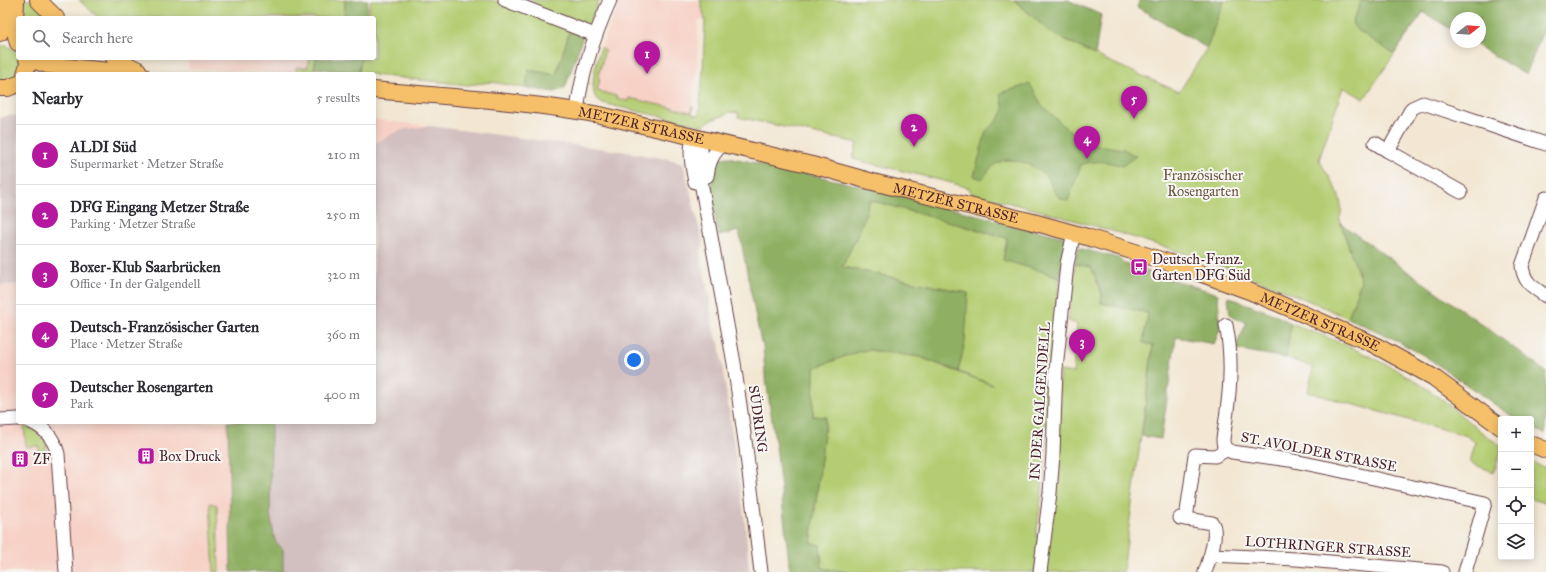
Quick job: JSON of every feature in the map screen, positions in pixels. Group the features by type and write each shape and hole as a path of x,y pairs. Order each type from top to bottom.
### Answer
{"main road":[{"path":"0,33 4,18 6,0"},
{"path":"16,0 16,37"},
{"path":"38,0 54,16"},
{"path":"0,39 16,42"},
{"path":"26,72 27,60"},
{"path":"34,60 47,65 120,72"},
{"path":"118,60 142,72"},
{"path":"0,88 8,88 16,85"},
{"name":"METZER STRASSE","path":"376,90 576,110 812,164 873,182 980,208 1074,234 1173,264 1249,291 1371,343 1433,377 1498,425"},
{"path":"1534,445 1546,450"}],"street":[{"path":"505,0 595,35"},
{"path":"576,110 580,84 595,35 610,0"},
{"path":"1388,151 1412,108 1423,102 1546,144"},
{"name":"SÜDRING","path":"717,271 690,159 690,147 696,138 702,149 701,176 704,200 717,271 732,355 745,440 761,572"},
{"path":"1375,143 1460,192"},
{"name":"SÜDRING","path":"704,200 709,162 714,152 723,144"},
{"path":"1546,198 1522,266 1523,273 1529,284 1546,296"},
{"name":"IN DER GALGENDELL","path":"1040,572 1052,462 1056,369 1067,264 1074,234"},
{"name":"ST. AVOLDER STRASSE","path":"1226,325 1229,347 1230,383 1229,403 1223,439 1223,444 1226,450 1333,469 1485,503 1465,572"},
{"path":"0,420 16,419"},
{"path":"35,424 43,428 52,438 58,454 66,572"},
{"path":"1205,572 1211,555 1215,528 1212,523 1183,518 1195,455 1214,456 1226,450"},
{"name":"LOTHRINGER STRASSE","path":"1211,555 1282,558 1442,572"}],"shaded area":[{"path":"605,0 698,0 704,19 698,21 697,70 689,122 600,102 596,98 593,84 595,71 604,39 618,6"},
{"path":"189,60 316,60 314,72 264,72 188,69"},
{"path":"7,115 16,116 16,424 376,424 376,119 595,148 668,159 683,163 703,243 700,255 710,301 714,333 719,343 745,523 749,572 0,572 0,118"},
{"path":"7,115 16,116 16,284 0,285 0,118"},
{"path":"430,126 620,151 683,163 703,243 700,255 710,301 714,333 719,343 745,523 749,572 283,572 283,549 275,541 270,514 271,424 376,424 376,143 394,133 406,129"}],"green space":[{"path":"22,0 33,0 49,16 21,16"},
{"path":"79,0 345,0 344,16 97,16"},
{"path":"345,0 368,0 366,16 344,16"},
{"path":"371,0 493,0 570,30 556,75 529,70 526,88 491,82 468,85 376,75 376,72 359,72 361,60 376,60 376,16 367,16"},
{"path":"517,0 599,0 587,28"},
{"name":"Französischer Rosengarten","path":"700,0 1014,0 1049,31 1095,55 1179,92 1207,48 1224,0 1546,0 1546,22 1526,75 1482,48 1486,48 1486,12 1450,12 1450,28 1423,12 1364,99 1343,87 1319,160 1339,197 1341,212 1339,219 1361,281 1348,318 1219,265 1158,245 1096,226 971,193 969,188 948,182 853,159 857,143 738,117 739,113 730,112 724,116 713,119 704,126 602,103 595,97 593,83 601,47 605,50 598,78 600,79 597,91 617,96 616,98 628,101 629,98 691,112 693,106 692,114 699,115 705,20"},
{"path":"1014,0 1068,0 1101,15 1095,55 1049,31"},
{"path":"1140,0 1224,0 1207,48 1137,7"},
{"path":"1362,0 1367,0 1371,3 1374,0 1546,0 1546,22 1526,75 1482,48 1486,48 1486,12 1450,12 1450,28 1423,12 1394,54 1356,29 1352,23"},
{"path":"570,30 583,36 565,88 555,92 526,88 529,70 556,75"},
{"path":"0,46 6,46 12,48 16,52 16,60 20,60 19,69 14,77 0,82"},
{"path":"309,60 316,60 314,72 299,72 296,70 296,67 307,68"},
{"path":"316,60 361,60 359,72 344,72 314,68"},
{"path":"1030,84 1041,104 1066,128 1092,144 1123,149 1136,156 1122,166 1101,162 1091,162 1081,165 1068,201 1057,195 1044,174 1035,167 1023,162 1005,160 990,169 982,179 974,176 986,131 996,122 1004,110 1000,93"},
{"path":"728,157 871,188 1067,238 1060,277 1003,260 1007,238 870,200 859,232 842,267 968,293 965,343 958,372 920,357 870,350 860,351 814,368 813,416 826,417 811,543 820,545 822,568 846,572 790,572 777,454 765,373 763,344 761,343 739,231 719,236 712,200 711,186 717,162 721,158"},
{"path":"870,200 1007,238 1060,277 1047,381 1047,410 1042,492 1036,537 1040,538 1035,572 846,572 822,568 820,545 811,543 826,417 813,416 814,368 860,351 870,350 920,357 958,372 968,293 842,267 859,232"},
{"path":"1339,219 1344,226 1490,330 1546,372 1545,434 1534,428 1534,416 1512,416 1425,356 1388,336 1348,318 1361,281"},
{"path":"1078,248 1118,258 1127,265 1218,294 1220,329 1214,344 1176,337 1161,439 1142,436 1153,345 1143,343 1148,313 1101,303 1102,294 1091,267 1075,264"},
{"path":"1075,264 1091,267 1102,294 1101,303 1149,313 1144,342 1153,345 1123,572 1043,572 1060,371 1073,373 1077,324 1068,321"},
{"path":"1228,297 1271,313 1291,323 1286,358 1235,349 1246,324 1244,321 1230,315"},
{"path":"1291,323 1343,344 1394,369 1436,395 1498,444 1498,460 1494,472 1470,463 1475,442 1467,436 1308,392 1313,367 1286,358"},
{"path":"228,424 271,424 270,514 275,541 283,549 283,572 231,572"},
{"path":"24,426 34,429 50,446 45,446 46,454 39,454 39,446 26,447"},
{"path":"1534,463 1546,468 1546,503 1534,500"},
{"path":"210,503 217,505 219,572 214,572"}],"place":[{"name":"ALDI Süd","path":"647,74"},
{"name":"Deutscher Rosengarten","path":"1134,119"},
{"name":"DFG Eingang Metzer Straße","path":"914,147"},
{"name":"Deutsch-Französischer Garten","path":"1087,159"},
{"name":"Deutsch-Franz. Garten DFG Süd","path":"1139,267"},
{"name":"Boxer-Klub Saarbrücken","path":"1082,362"},
{"name":"Box Druck","path":"146,456"},
{"name":"ZF","path":"20,459"}]}
